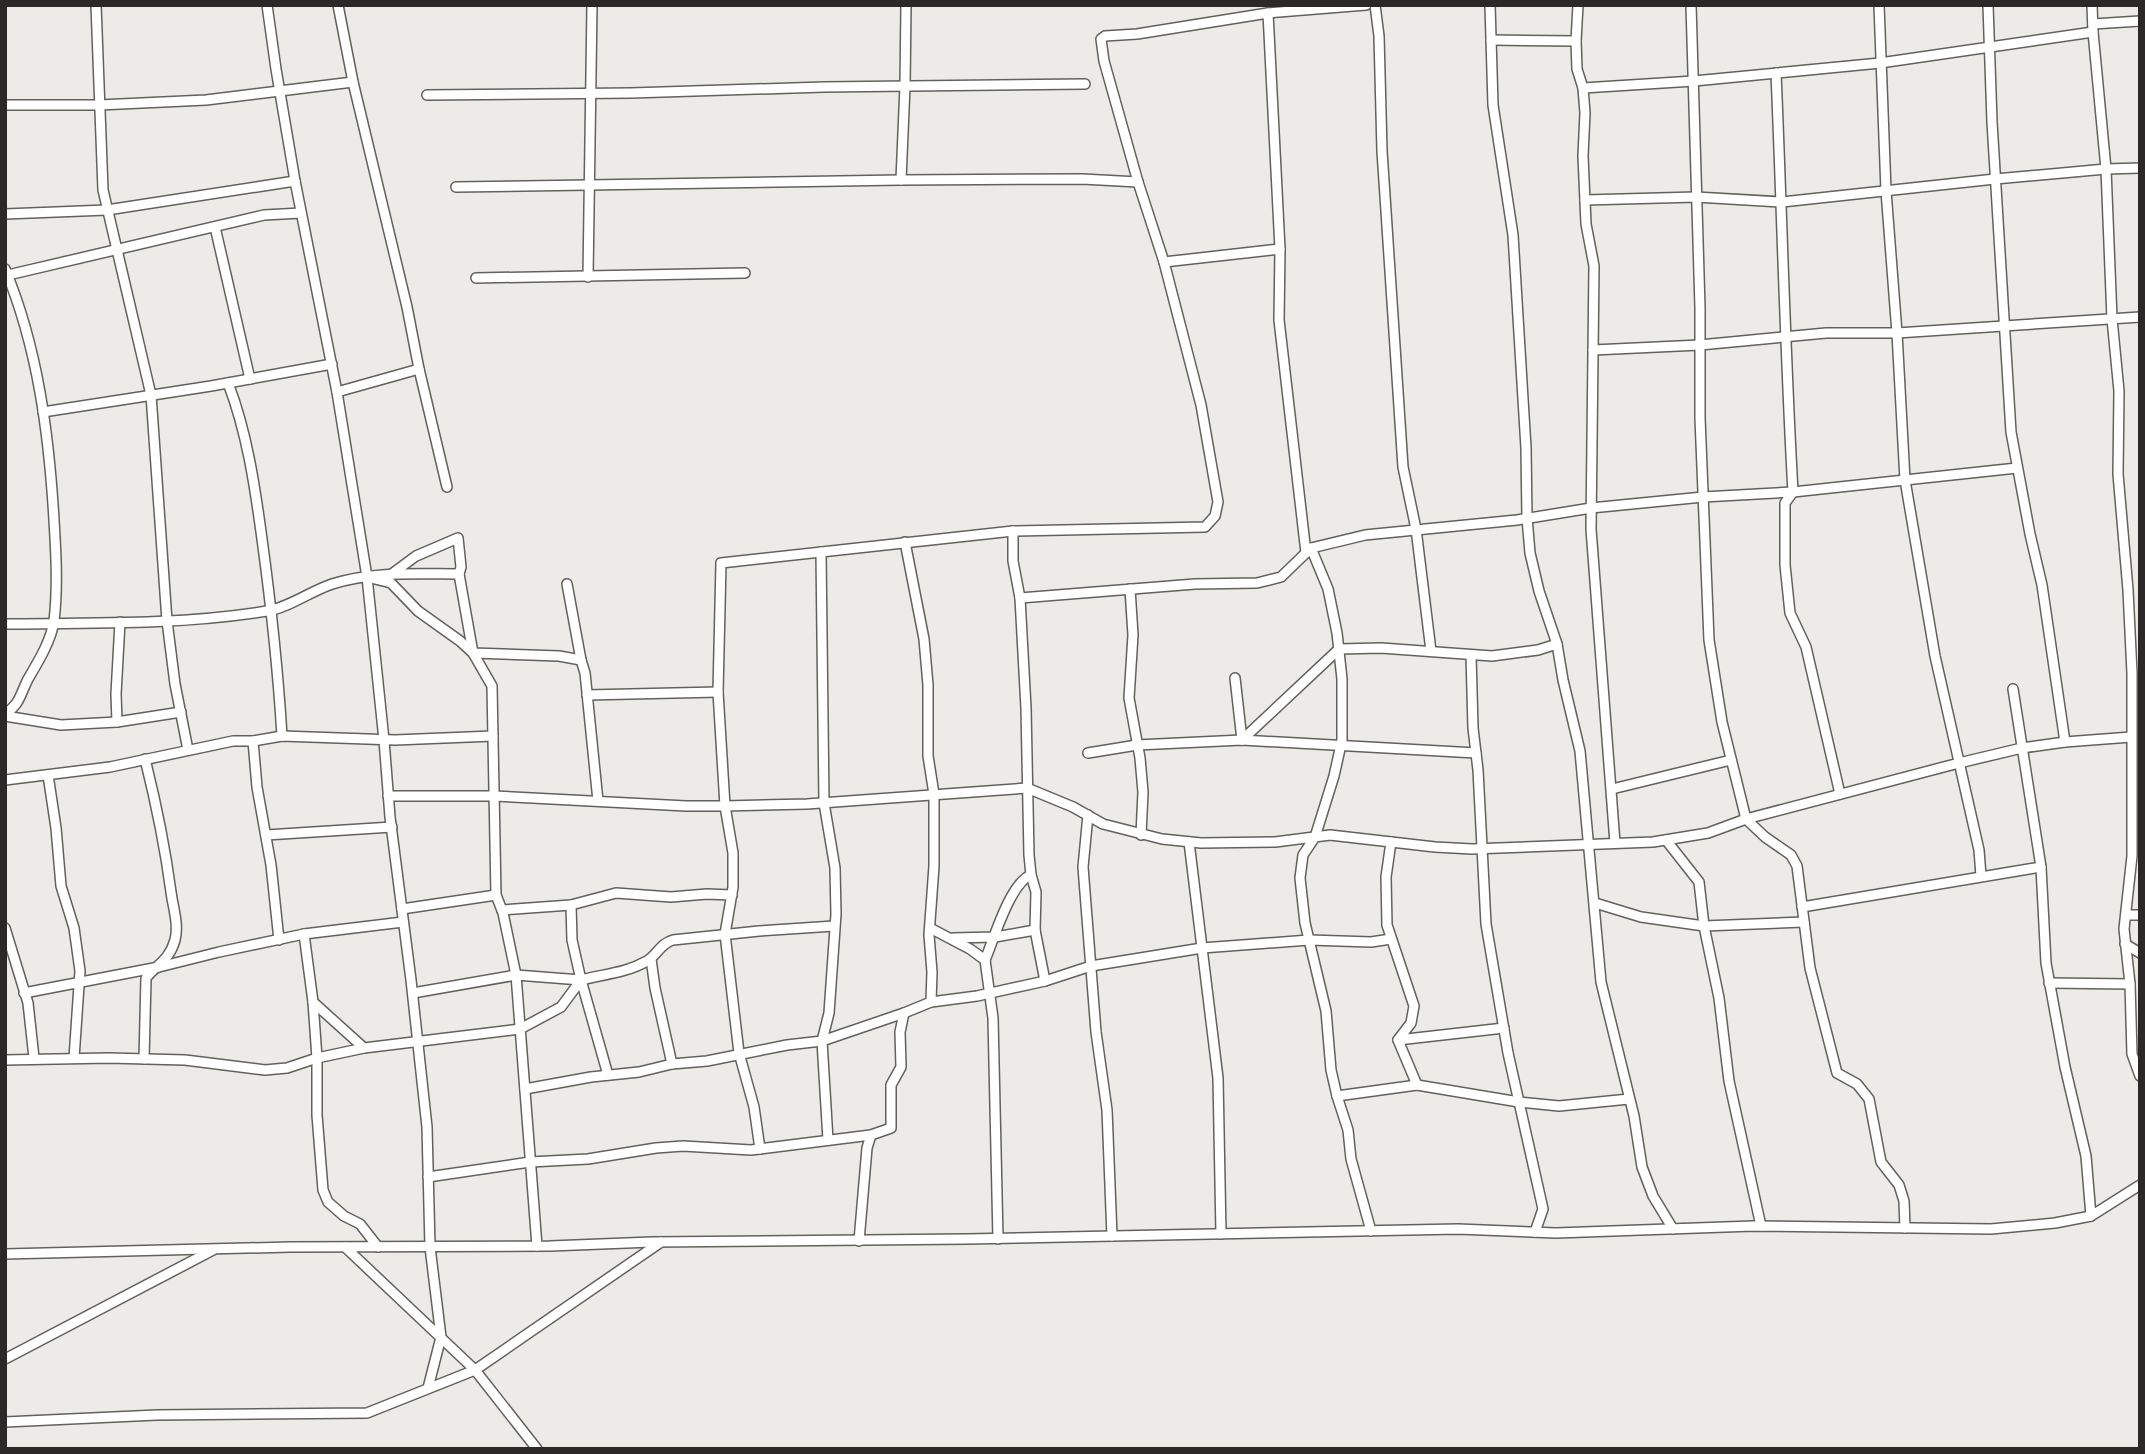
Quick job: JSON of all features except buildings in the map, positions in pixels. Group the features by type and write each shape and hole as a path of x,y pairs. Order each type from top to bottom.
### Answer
{"street":[{"path":"96,5 103,190 151,395 167,621 175,684 188,750"},
{"path":"267,5 295,181 337,392 367,577 391,827 427,1127 430,1247 441,1337 428,1388"},
{"path":"338,5 353,82 447,487"},
{"path":"588,277 592,5"},
{"path":"901,180 906,5"},
{"path":"760,1149 754,1107 739,1053 725,934 732,895 733,853 725,806 718,692 721,563 1013,531 1205,527 1215,516 1218,502 1201,405 1164,262 1104,61 1101,39 1104,36 1137,34 1268,13 1366,5"},
{"path":"1375,5 1379,36 1382,151 1403,467 1416,529 1431,651"},
{"path":"1490,5 1493,105 1513,235 1526,448 1527,518 1533,565 1557,644 1580,751 1601,982 1642,1167 1653,1196 1673,1229"},
{"path":"1578,5 1577,69 1583,88 1586,224 1594,265 1591,529 1615,842"},
{"path":"1691,5 1700,418 1709,640 1722,722 1746,819 1765,837 1791,855 1797,866 1810,968 1837,1073 1857,1084 1868,1099 1881,1162 1899,1185 1904,1201 1905,1228"},
{"path":"1879,5 1886,191 1905,480 1935,656 1979,850 1981,876"},
{"path":"1988,5 2011,432 2042,585 2065,742"},
{"path":"2092,5 2106,169 2112,319 2119,391 2118,474 2132,673 2132,856 2124,929 2130,984 2132,1054 2140,1076"},
{"path":"1268,13 1280,248 1279,320 1309,551 1328,589 1342,679 1340,746 1334,776 1315,837 1303,855 1300,878 1305,923 1326,1011 1331,1070 1371,1231"},
{"path":"1583,88 1694,81 1881,63 2140,21"},
{"path":"1491,40 1576,41"},
{"path":"1776,73 1793,492 1785,503 1784,511 1785,565 1790,613 1806,648 1840,794"},
{"path":"5,105 99,105 206,100 353,82"},
{"path":"427,94 1085,84"},
{"path":"1585,200 1696,197 1782,202 1996,179 2140,168"},
{"path":"456,187 901,180 1082,179 1138,182"},
{"path":"5,214 107,210 295,181"},
{"path":"5,715 17,706 54,623 56,556 52,480 33,351 6,272 116,250 264,215 301,213"},
{"path":"215,227 250,379"},
{"path":"1164,262 1280,248"},
{"path":"476,278 745,273"},
{"path":"1593,350 1700,345 1826,333 1897,333 2140,317"},
{"path":"43,412 331,364"},
{"path":"337,392 419,369"},
{"path":"228,383 238,410 257,505 271,611 282,736"},
{"path":"1020,598 1195,584 1257,583 1281,577 1309,551 1365,535 1527,518 1591,508 1703,497 1793,492 2017,468"},
{"path":"1013,531 1013,561 1020,598 1026,708 1031,875 1036,892 1035,930 1045,981"},
{"path":"392,574 416,556 458,538 461,567 459,574 473,653"},
{"path":"905,542 924,639 928,685 928,756 934,794 931,1002"},
{"path":"821,552 824,803 835,868 829,1013 822,1041 828,1140"},
{"path":"5,624 167,621 271,611 332,584 367,577 392,574 459,574"},
{"path":"367,577 391,583 418,611 460,641 473,653 492,687 496,895 502,910 516,975 537,1246"},
{"path":"567,584 585,673 598,801"},
{"path":"1130,589 1133,635 1129,698 1143,792 1141,835"},
{"path":"117,722 120,622"},
{"path":"1242,740 1339,649 1381,648 1492,656 1538,650 1557,644"},
{"path":"473,653 559,656 581,660"},
{"path":"1471,654 1473,728 1486,924 1504,1028 1543,1209 1535,1232"},
{"path":"1235,678 1242,740"},
{"path":"2013,689 2041,867 2046,963 2065,1067 2086,1156 2091,1216"},
{"path":"587,695 718,692"},
{"path":"5,715 61,725 117,722 181,712"},
{"path":"5,780 110,767 233,741 282,736 384,740 493,736"},
{"path":"388,796 494,796 725,806 824,803 1027,788 1102,824 1141,835 1189,842 1275,842 1330,835 1435,847 1482,849 1666,840 1708,833 1746,819 2022,748 2131,737"},
{"path":"1088,753 1137,745 1242,740 1476,753"},
{"path":"253,741 257,788 266,835 279,940"},
{"path":"144,1059 146,978 159,967 171,950 176,921 156,803 145,759"},
{"path":"1612,789 1731,760"},
{"path":"48,775 61,886 74,928 80,982 74,1058"},
{"path":"1088,815 1083,867 1096,1032 1107,1110 1112,1237"},
{"path":"266,835 391,827"},
{"path":"1666,840 1699,882 1704,926 1719,998 1729,1081 1761,1226"},
{"path":"1189,842 1218,1078 1222,1234"},
{"path":"1391,842 1386,877 1387,925 1414,1006 1411,1023 1398,1040"},
{"path":"1802,906 2041,867"},
{"path":"998,1238 994,1031 985,960 1012,893 1024,878 1031,875"},
{"path":"502,910 571,905 616,892 671,897 732,895"},
{"path":"402,909 496,895"},
{"path":"1595,903 1641,917 1704,926 1804,922"},
{"path":"571,905 572,940 608,1075"},
{"path":"2126,915 2140,915"},
{"path":"24,993 159,967 304,934 403,922"},
{"path":"413,993 516,975 581,980 629,970 651,959 666,942 725,934 834,926"},
{"path":"5,928 8,949 27,1003 34,1058"},
{"path":"930,928 985,960"},
{"path":"950,938 995,937 1035,930"},
{"path":"304,934 313,1002 323,1190 328,1202 344,1216 360,1224 378,1247"},
{"path":"525,1089 822,1041 931,1002 1045,981 1091,966 1202,948 1309,940 1371,942 1391,939"},
{"path":"2125,944 2140,953"},
{"path":"651,959 672,1064"},
{"path":"5,1060 186,1060 265,1070 287,1068 317,1058 364,1048 520,1029 561,1007 581,980"},
{"path":"2049,983 2130,984"},
{"path":"313,1002 364,1048"},
{"path":"428,1177 530,1162 588,1159 656,1148 683,1146 760,1149 871,1135 891,1128 891,1085 901,1067 901,1032 905,1013"},
{"path":"1398,1040 1504,1028"},
{"path":"1398,1040 1417,1084"},
{"path":"1337,1096 1417,1084 1519,1102 1559,1106 1629,1099"},
{"path":"859,1241 867,1148 871,1135"},
{"path":"5,1254 1458,1229 1535,1232 1761,1226 1991,1229 2055,1223 2091,1216 2140,1185"},
{"path":"5,1422 158,1415 367,1413 475,1370 661,1242"},
{"path":"345,1247 475,1370 537,1449"},
{"path":"5,1359 215,1249"}]}
